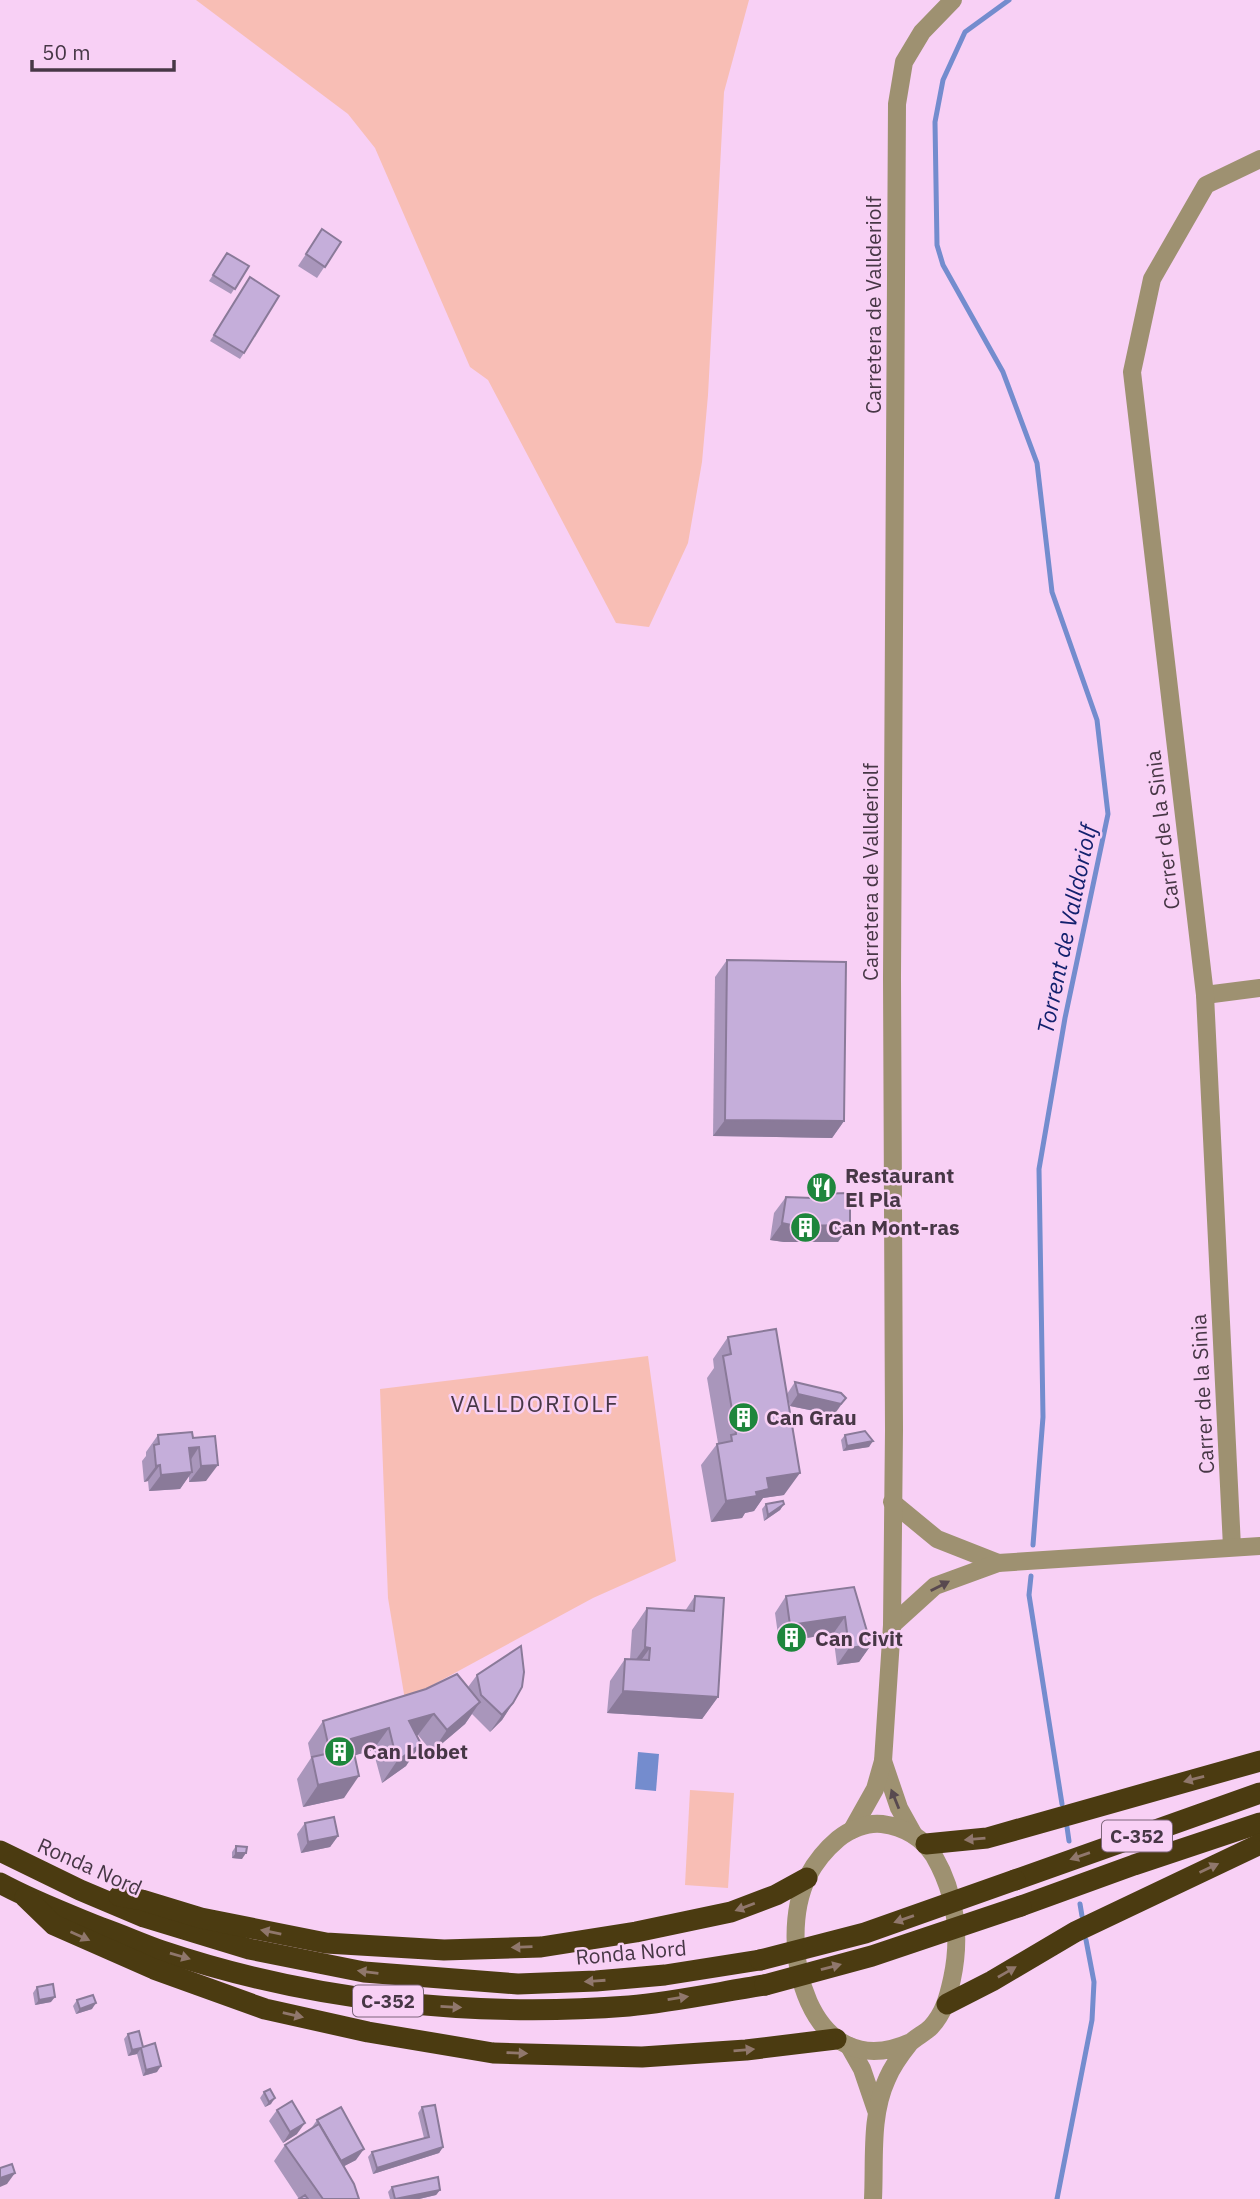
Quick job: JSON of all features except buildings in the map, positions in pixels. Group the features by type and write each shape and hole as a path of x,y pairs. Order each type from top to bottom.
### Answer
{"highway":[{"path":"920,1840 987,1838 1260,1761"},
{"name":"Ronda Nord","path":"0,1851 144,1917 249,1949 364,1972 518,1984 596,1981 665,1975 760,1960 865,1933 1260,1793"},
{"name":"C-352","path":"0,1883 25,1897 161,1951 260,1979 341,1996 437,2006 514,2010 630,2006 765,1984 872,1956 1260,1823"},
{"path":"947,2004 1075,1932 1260,1844"},
{"path":"80,1889 142,1900 201,1918 326,1943 444,1950 541,1947 636,1932 731,1912 776,1895 807,1878"},
{"path":"25,1897 54,1925 154,1969 265,2009 368,2032 493,2053 642,2057 842,2043"}],"street":[{"name":"Carretera de Vallderiolf","path":"852,1830 875,1789 883,1761 892,1625 892,964 897,104 904,62 922,32 952,0"},
{"name":"Carrer de la Sinia","path":"1232,1548 1205,995 1132,372 1152,279 1206,185 1260,159"},
{"path":"1205,995 1260,988"},
{"path":"892,1502 937,1539 998,1563"},
{"path":"892,1625 935,1586 998,1563 1260,1546"},
{"name":"Carretera de Vallderiolf","path":"883,1761 899,1808 920,1840"},
{"path":"842,2043 854,2049 877,2052 893,2050 911,2042 932,2026 947,2004 958,1938 955,1914 942,1870 920,1840 905,1829 879,1824 860,1827 845,1833 824,1851 807,1878 799,1910 796,1939 804,1991 816,2017 863,2069 876,2110"},
{"path":"873,2199 876,2110 888,2077 911,2042"}],"shaded area":[{"path":"196,0 749,0 724,92 702,462 688,543 649,627 616,623 488,380 470,367 375,148 348,114"},
{"path":"648,1356 676,1561 593,1598 405,1700 388,1598 380,1389"},
{"path":"690,1790 734,1793 728,1888 685,1885"}],"water":[{"path":"638,1752 659,1754 656,1791 635,1789"}],"waterway":[{"name":"Torrent de Valldoriolf","path":"1009,0 965,32 943,80 935,122 937,245 943,265 1003,372 1037,463 1052,592 1097,720 1108,814 1065,1018 1039,1169 1043,1417 1033,1545"},
{"name":"Torrent de Valldoriolf","path":"1031,1576 1029,1595 1062,1804"},
{"name":"Torrent de Valldoriolf","path":"1067,1827 1069,1841"},
{"name":"Torrent de Valldoriolf","path":"1080,1904 1082,1916"},
{"name":"Torrent de Valldoriolf","path":"1057,2199 1092,2020 1094,1982 1086,1940"}],"place":[{"name":"Restaurant El Pla","path":"822,1187"},
{"name":"Can Mont-ras","path":"805,1227"},
{"name":"Can Grau","path":"743,1417"},
{"name":"Can Civit","path":"792,1638"},
{"name":"Can Llobet","path":"340,1751"}],"district":[{"name":"VALLDORIOLF","path":"535,1403"}]}
